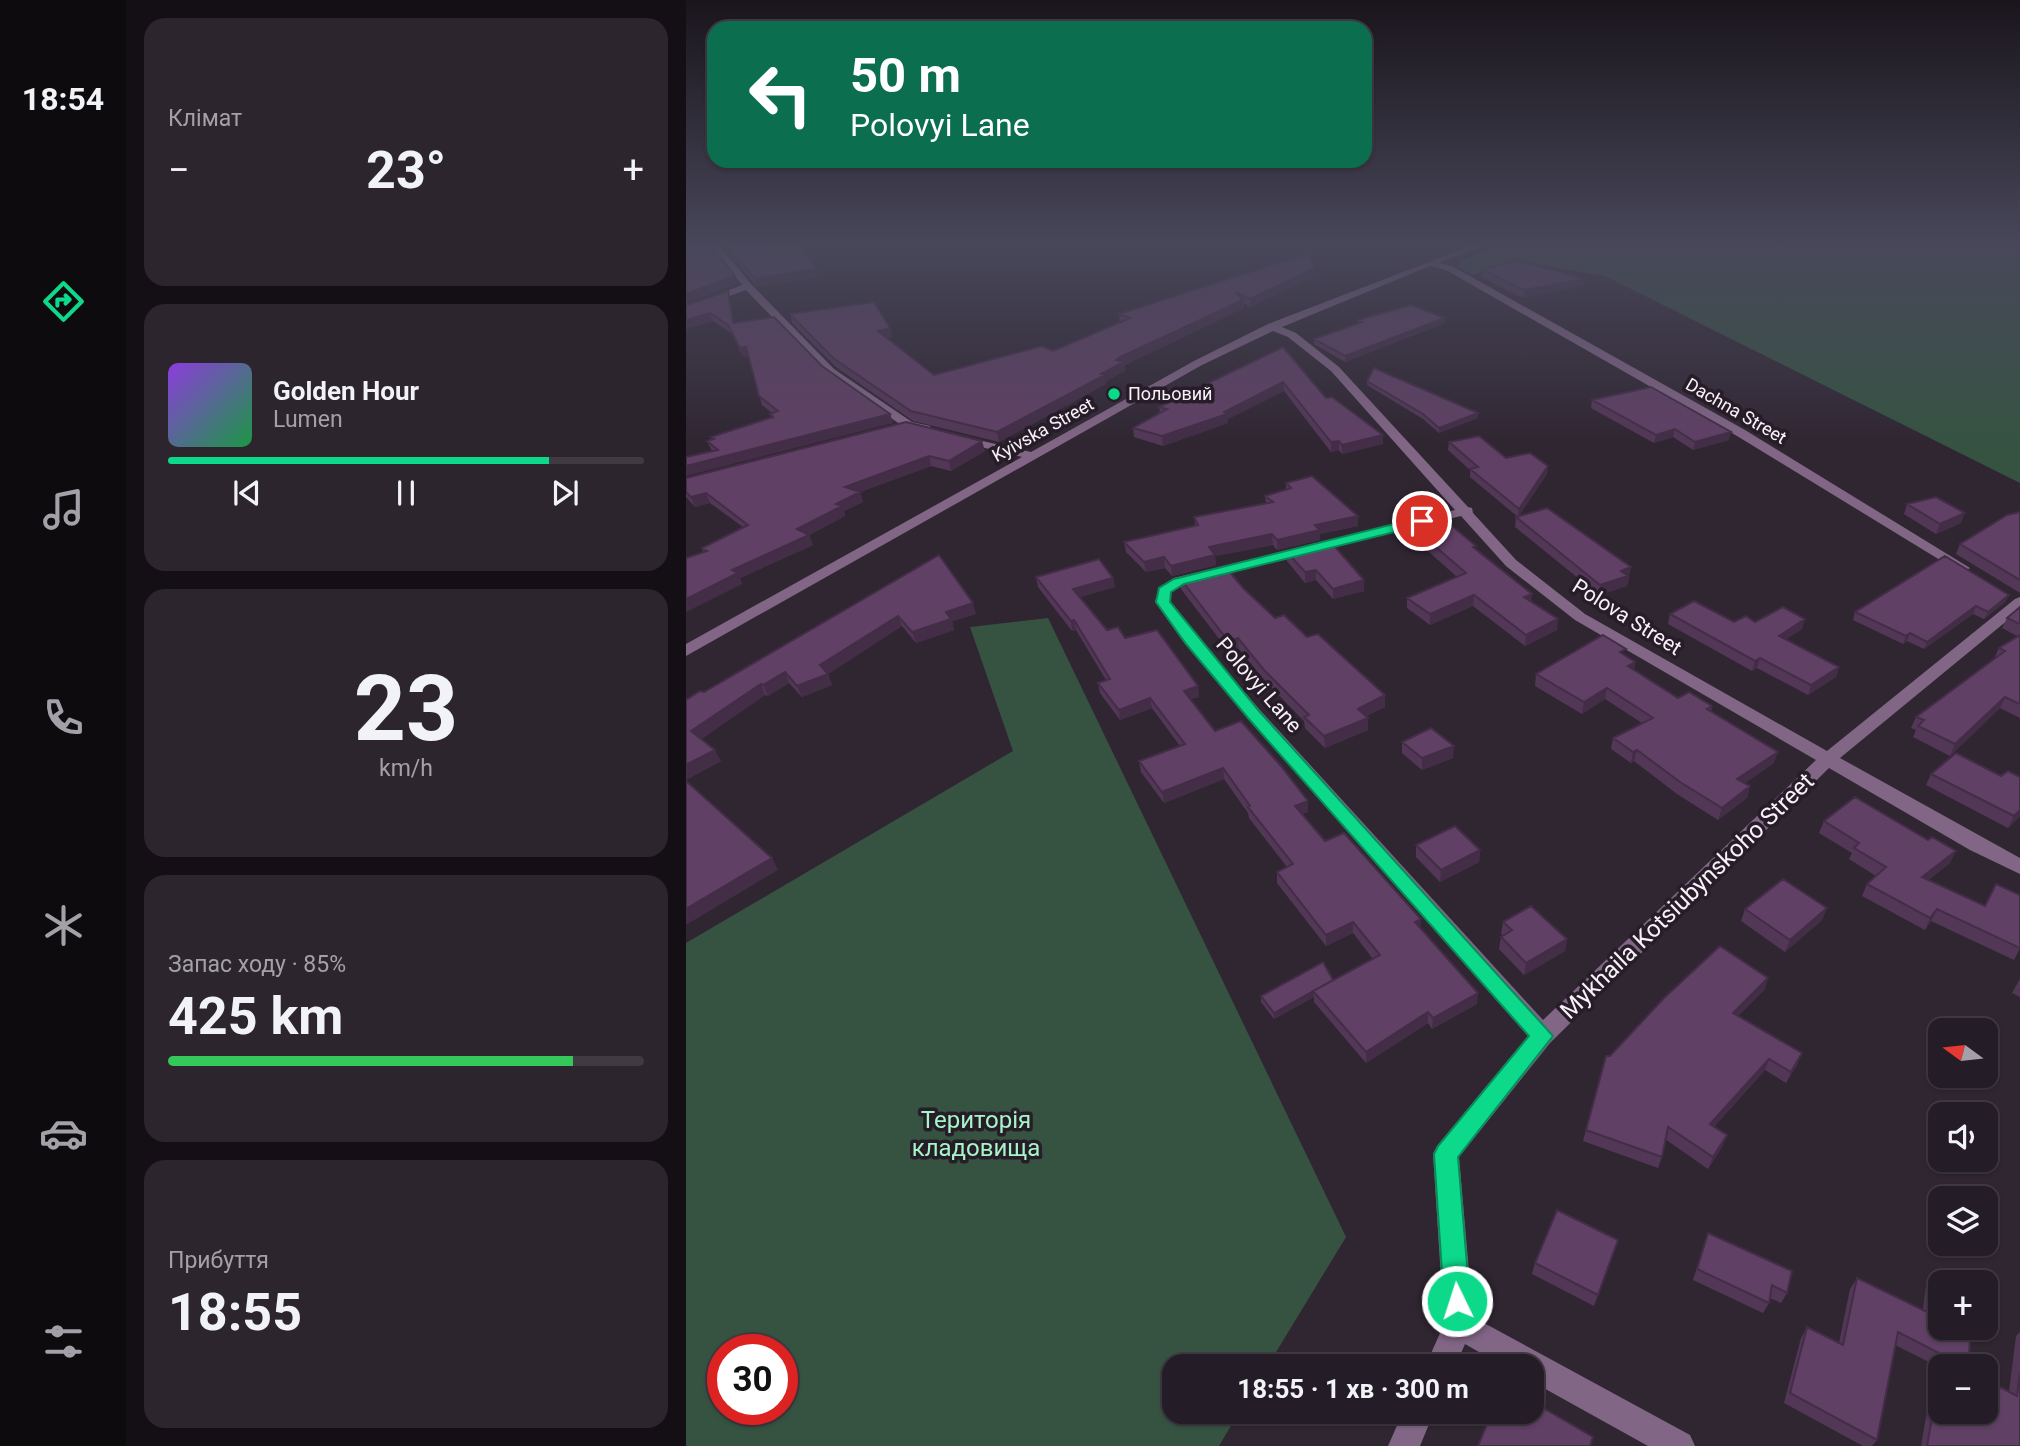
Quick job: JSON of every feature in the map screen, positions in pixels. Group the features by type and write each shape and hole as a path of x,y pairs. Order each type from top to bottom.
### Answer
{"street":[{"path":"772,310 830,371 902,426 934,431"},
{"name":"Kyivska Street","path":"686,652 1198,363 1271,326 1310,310"},
{"name":"Dachna Street","path":"1524,310 1741,433 1973,574"},
{"name":"Polova Street","path":"1271,326 1292,335 1335,369 1467,512 1511,564 1580,617 1827,760 2020,867"},
{"path":"946,434 1032,456"},
{"name":"Polovyi Lane","path":"1467,512 1179,582 1164,590 1163,602 1191,641 1254,715 1542,1036"},
{"name":"Mykhaila Kotsiubynskoho Street","path":"1446,1354 1459,1325 1446,1154 1542,1036 1827,760 2017,600"},
{"path":"1459,1325 1679,1446"},
{"path":"1404,1446 1414,1424"}],"green space":[{"path":"1674,310 2020,310 2020,483"},
{"name":"Територія кладовища","path":"1048,618 1346,1237 1275,1354 1162,1354 1162,1424 1232,1424 1219,1446 686,1446 686,943 1013,751 970,627"}],"building":[{"path":"686,310 731,310 733,323 774,317 822,366 890,414 686,466 686,457 718,450 707,441 714,439 711,437 773,417 770,414 778,411 759,396 746,347 740,348 728,325 710,313 686,320"},
{"path":"815,310 879,310 890,328 878,331 934,375 1042,346 1053,351 1130,318 1119,314 1130,310 1220,310 1120,357 1116,360 1124,362 1101,374 1105,375 997,432 911,411 833,358 790,314"},
{"path":"1392,310 1425,310 1445,318 1345,356 1314,339 1362,322 1358,320"},
{"path":"1283,347 1326,398 1332,397 1383,435 1342,445 1339,441 1331,442 1283,382 1224,412 1227,414 1162,436 1133,428 1167,409 1159,407"},
{"path":"1374,368 1478,413 1439,428 1423,414 1367,381"},
{"path":"1651,387 1731,432 1695,442 1675,429 1656,435 1592,400"},
{"path":"906,422 982,441 949,461 929,456 845,487 860,492 836,504 842,506 797,529 809,535 732,570 738,573 686,599 686,558 707,551 702,548 748,525 706,493 691,497 686,492 686,478"},
{"path":"1479,436 1506,458 1530,453 1548,466 1519,509 1470,469 1478,467 1449,442"},
{"path":"1312,476 1358,516 1315,525 1320,530 1277,540 1272,534 1209,547 1215,555 1171,566 1164,557 1144,562 1124,542 1198,525 1194,517 1273,502 1265,496 1291,488 1286,483"},
{"path":"1936,497 1965,513 1940,524 1907,504"},
{"path":"1547,508 1631,567 1621,571 1628,576 1600,585 1516,517"},
{"path":"2020,512 2020,580 1960,544 2007,515"},
{"path":"1440,516 1476,546 1473,547 1532,594 1524,597 1558,619 1526,635 1474,595 1430,614 1407,598 1466,573 1409,524"},
{"path":"1330,541 1364,580 1333,589 1316,570 1305,572 1286,551"},
{"path":"939,555 973,603 946,612 951,619 912,632 898,616 820,665 828,674 797,686 785,672 761,684 691,731 715,750 686,765 686,700"},
{"path":"1945,556 2009,595 1988,612 1976,606 1927,642 1910,633 1906,636 1855,612"},
{"path":"1099,559 1113,578 1073,589 1107,630 1118,627 1125,638 1157,630 1198,686 1184,691 1215,731 1241,721 1308,801 1295,806 1325,841 1344,833 1421,919 1415,922 1478,993 1433,1018 1428,1012 1366,1052 1313,991 1380,955 1353,922 1326,935 1277,872 1293,864 1248,807 1250,806 1223,768 1162,792 1139,761 1185,744 1150,698 1119,710 1098,683 1110,679 1074,620 1071,621 1036,577"},
{"path":"1225,566 1243,588 1275,618 1284,615 1307,637 1318,634 1385,695 1358,709 1368,718 1324,736 1304,717 1309,715 1264,670 1238,638 1229,642 1180,578"},
{"path":"1694,601 1734,622 1746,616 1755,622 1783,607 1805,619 1779,636 1839,667 1811,685 1760,658 1755,661 1670,614"},
{"path":"2020,607 2020,624 2007,618"},
{"path":"1603,635 1626,649 1620,652 1635,662 1628,666 1678,698 1689,692 1712,706 1707,709 1778,752 1737,779 1750,786 1722,808 1680,782 1637,750 1633,752 1613,738 1653,718 1607,688 1584,702 1536,674"},
{"path":"2020,635 2020,704 2005,697 1955,744 1918,726 1924,720 1916,717 2005,651 1999,648"},
{"path":"1431,728 1454,746 1422,758 1402,742"},
{"path":"1956,753 2001,776 2008,771 2020,777 2020,810 2014,816 1931,774"},
{"path":"686,781 772,858 686,909"},
{"path":"1855,797 1928,840 1932,837 1956,851 1922,877 1985,906 1996,884 2020,895 2020,948 1937,909 1930,918 1867,884 1886,867 1854,848 1859,843 1824,821"},
{"path":"1455,826 1480,850 1441,870 1416,845"},
{"path":"1783,879 1827,908 1790,940 1745,909"},
{"path":"1531,906 1567,939 1526,963 1501,937 1512,930 1503,922"},
{"path":"1720,946 1768,978 1733,1013 1802,1053 1791,1072 1769,1059 1710,1124 1727,1135 1713,1157 1668,1127 1662,1157 1586,1130 1606,1056 1610,1056 1664,998"},
{"path":"1323,962 1333,980 1274,1013 1261,996"},
{"path":"1557,1210 1618,1240 1598,1295 1535,1263"},
{"path":"1708,1233 1792,1271 1787,1293 1772,1285 1769,1303 1697,1269"},
{"path":"1857,1278 1928,1313 1928,1340 1970,1340 1969,1354 1941,1354 1898,1332 1877,1440 1790,1393 1807,1327 1843,1345"},
{"path":"2020,1372 2020,1446 1927,1446 1931,1424 1998,1424 1998,1386 2017,1396"},
{"path":"1544,1409 1593,1437 1590,1446 1478,1446 1487,1424 1544,1424"}],"place":[{"name":"Польовий","path":"1114,394"}],"route":[{"path":"1422,521 1179,582 1164,590 1163,602 1191,641 1254,715 1542,1036 1446,1154 1457,1301"}]}
